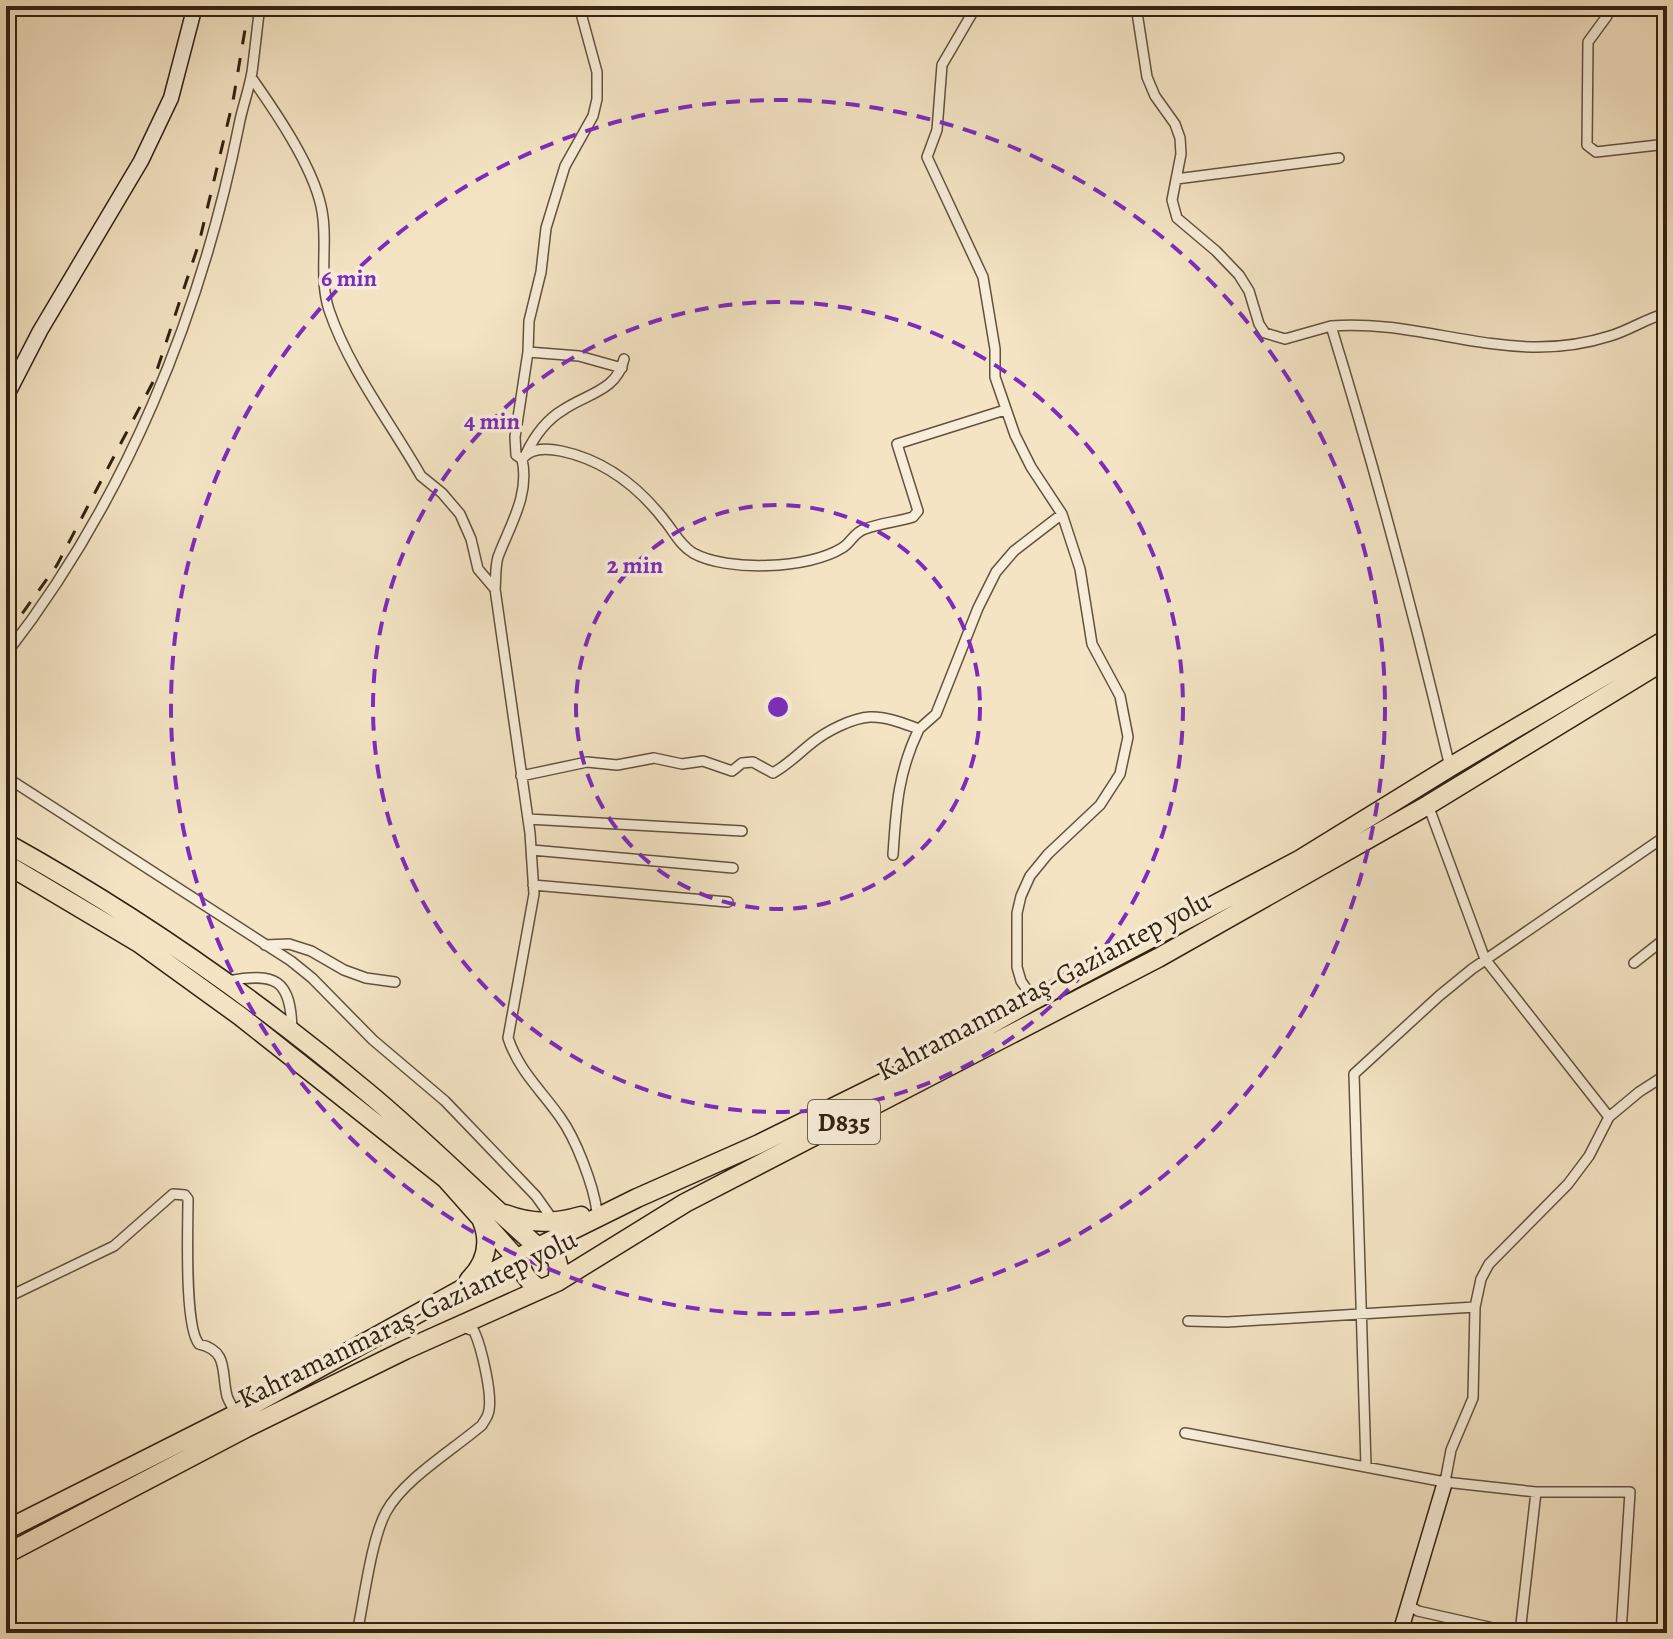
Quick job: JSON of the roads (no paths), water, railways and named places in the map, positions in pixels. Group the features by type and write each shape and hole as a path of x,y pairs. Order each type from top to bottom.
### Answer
{"highway":[{"name":"Kahramanmaraş-Gaziantep yolu","path":"6,1530 236,1414 538,1247 870,1090 1301,859 1667,639"},
{"name":"Kahramanmaraş-Gaziantep yolu","path":"6,1554 246,1428 549,1286 685,1203 1158,958 1428,805 1667,659"},
{"path":"6,843 137,921 224,982 365,1091 439,1154 538,1247 556,1257 559,1268 549,1286 523,1275 517,1259 446,1179 240,1016 139,943 6,864"},
{"path":"500,1212 521,1220 556,1223 637,1198"},
{"path":"457,1290 477,1271 487,1248 486,1231 479,1214"}],"street":[{"path":"6,397 40,331 141,161 171,98 195,6"},
{"path":"6,654 93,524 142,427 175,351 203,269 251,77 260,6"},
{"path":"579,6 597,72 597,99 593,116 565,166 546,228 541,272 529,321 528,352 515,437 516,455 524,456 545,447 583,456 618,474 634,487 678,540 692,552 725,564 768,566 804,561 842,548 864,529 913,517 918,511 897,444 1005,410"},
{"path":"974,6 942,65 937,130 927,157 983,277 995,349 995,377 1005,410 1031,467 1062,514 1080,569 1092,644 1120,696 1128,737 1120,774 1100,805 1048,854 1030,876 1021,896 1017,913 1017,967 1021,981 1034,1000"},
{"path":"1136,6 1147,77 1180,138 1181,154 1172,200 1177,218 1239,275 1249,291 1259,324 1265,333 1285,339 1331,326 1359,324 1539,347 1612,336 1667,313"},
{"path":"1608,6 1607,16 1588,42 1587,145 1596,152 1667,144"},
{"path":"251,77 277,114 321,203 328,304 338,334 421,476 442,493 460,514 471,539 478,569 495,589"},
{"path":"1176,179 1339,158"},
{"path":"1331,326 1367,441 1410,598 1417,641 1450,767"},
{"path":"528,352 623,363 607,387 563,410 534,436 524,456 523,489 514,523 497,560 495,589 532,850 534,894 508,1038 515,1058 537,1091 561,1118 572,1139 597,1211"},
{"path":"893,855 896,801 906,757 919,729 936,714 978,608 996,572 1014,551 1062,514"},
{"path":"521,776 587,762 617,765 654,758 682,764 703,761 732,771 742,763 753,762 773,773 791,763 814,741 871,717 899,721 919,729"},
{"path":"6,777 312,978 373,1040 445,1101 536,1196 556,1223"},
{"path":"1428,805 1485,959 1609,1117"},
{"path":"528,819 742,831"},
{"path":"1366,1466 1354,1074 1439,996 1485,959 1667,835"},
{"path":"532,850 733,868"},
{"path":"533,885 728,902"},
{"path":"1634,963 1667,937"},
{"path":"265,945 289,944 311,951 344,970 366,978 395,982"},
{"path":"224,982 267,977 281,985 291,1005 292,1033"},
{"path":"1400,1633 1445,1482 1451,1450 1473,1398 1475,1307 1481,1279 1489,1264 1568,1184 1589,1156 1609,1117 1667,1074"},
{"path":"6,1298 114,1246 173,1194 185,1195 188,1199 192,1333 199,1344 212,1347 219,1354 228,1398 236,1414"},
{"path":"1188,1321 1227,1322 1475,1307"},
{"path":"478,1339 485,1320 495,1310"},
{"path":"357,1633 378,1532 386,1511 410,1484 482,1425 489,1412 489,1394 478,1339 468,1327 456,1327"},
{"path":"1185,1433 1445,1482 1536,1492 1630,1492 1621,1633"},
{"path":"1408,1605 1418,1611 1517,1633 1536,1492"}],"railway":[{"path":"6,636 57,565 153,382 199,243 233,101 249,6"}]}
